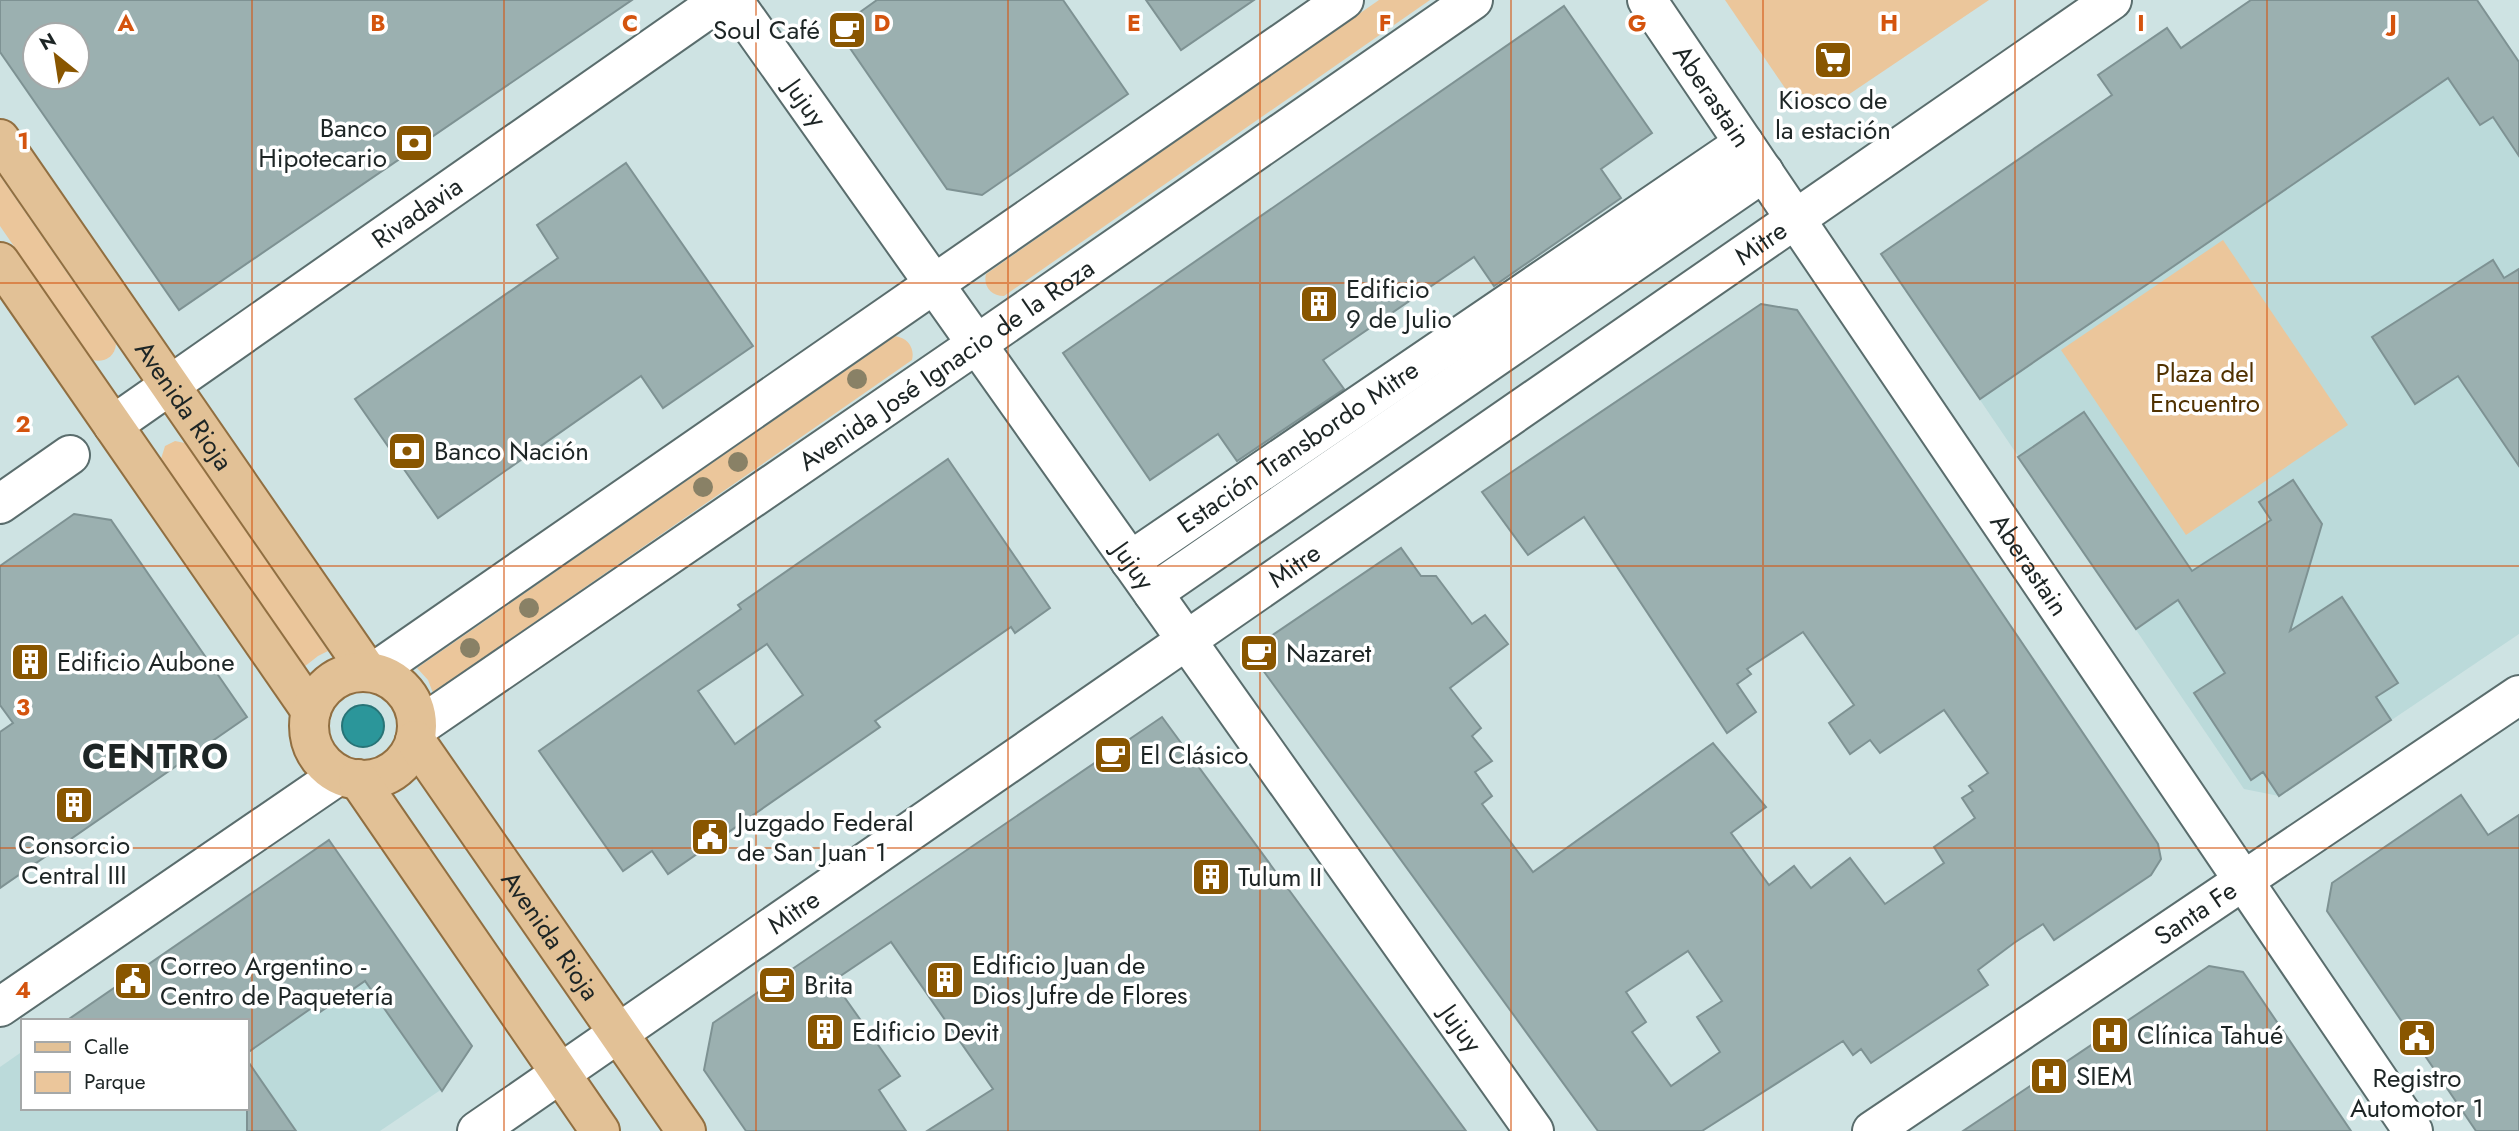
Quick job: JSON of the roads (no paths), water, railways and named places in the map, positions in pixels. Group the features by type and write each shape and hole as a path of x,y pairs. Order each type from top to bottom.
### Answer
{"main road":[{"name":"Avenida Rioja","path":"0,139 371,672"},
{"path":"0,262 311,711"},
{"path":"356,671 371,672 387,676 400,685 410,697 416,711 416,734 408,756 398,767 384,776 370,780 349,777 326,766 316,754 310,732 311,711 318,695 328,684 356,671"},
{"name":"Avenida Rioja","path":"416,734 686,1131"},
{"path":"349,777 600,1131"}],"street":[{"name":"Rivadavia","path":"113,425 721,0"},
{"name":"Jujuy","path":"733,0 1534,1131"},
{"path":"371,672 1344,0"},
{"name":"Avenida José Ignacio de la Roza","path":"416,734 1473,0"},
{"name":"Aberastain","path":"1647,0 2413,1131"},
{"name":"Mitre","path":"477,1131 2112,0"},
{"name":"Estación Transbordo Mitre","path":"1130,561 1754,157"},
{"name":"Estación Transbordo Mitre","path":"1153,593 1754,157"},
{"path":"0,504 70,455"},
{"name":"Santa Fe","path":"1872,1131 2519,695"},
{"path":"0,1006 349,777"}],"water":[{"path":"363,705 378,711 384,726 378,741 363,747 348,741 342,726 348,711"}],"place":[{"name":"Soul Café","path":"847,30"},
{"name":"Kiosco de la estación","path":"1833,60"},
{"name":"Banco Hipotecario","path":"414,143"},
{"name":"Edificio 9 de Julio","path":"1319,304"},
{"name":"Banco Nación","path":"407,451"},
{"name":"Nazaret","path":"1259,653"},
{"name":"Edificio Aubone","path":"30,662"},
{"name":"El Clásico","path":"1113,755"},
{"name":"Consorcio Central III","path":"74,805"},
{"name":"Juzgado Federal de San Juan 1","path":"710,837"},
{"name":"Tulum II","path":"1211,877"},
{"name":"Edificio Juan de Dios Jufre de Flores","path":"945,980"},
{"name":"Correo Argentino - Centro de Paquetería","path":"133,981"},
{"name":"Brita","path":"777,985"},
{"name":"Edificio Devit","path":"825,1032"},
{"name":"Clínica Tahué","path":"2110,1035"},
{"name":"Registro Automotor 1","path":"2417,1038"},
{"name":"SIEM","path":"2049,1076"}],"district":[{"name":"CENTRO","path":"156,756"}],"park label":[{"name":"Plaza del Encuentro","path":"2205,388"}]}
